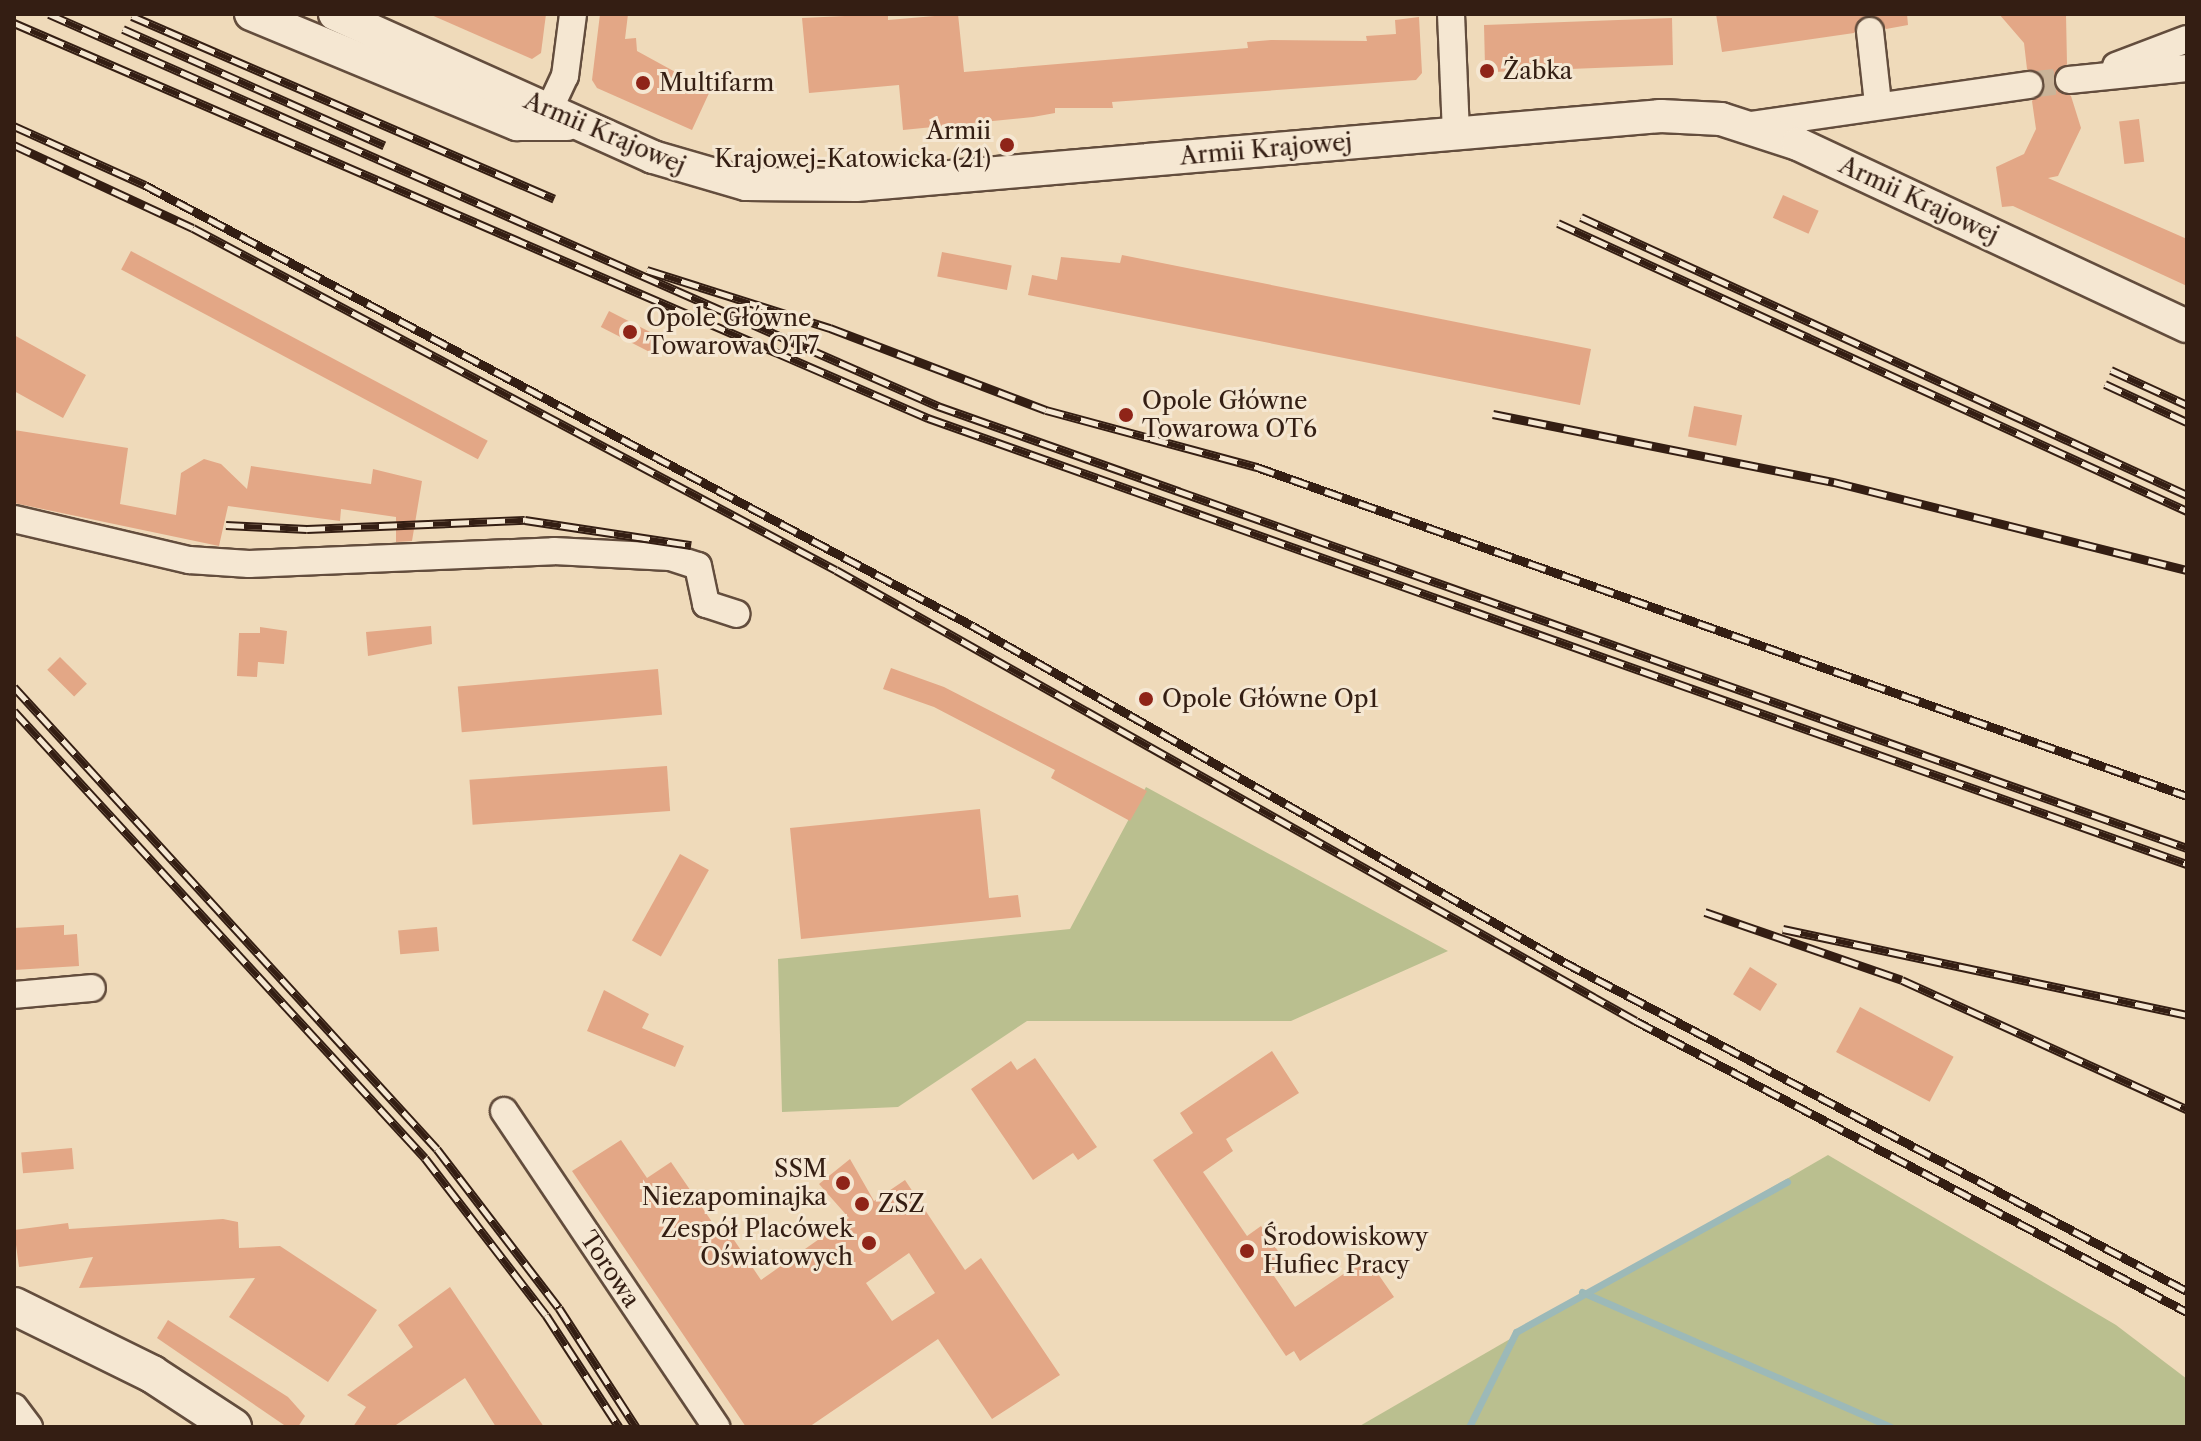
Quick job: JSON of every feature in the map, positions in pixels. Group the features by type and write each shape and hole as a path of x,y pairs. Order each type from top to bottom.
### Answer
{"main road":[{"path":"14,1306 152,1374 233,1427"}],"street":[{"path":"251,14 517,124 564,117 565,76 573,14"},
{"name":"Armii Krajowej","path":"335,14 564,117 710,177 785,187 1661,116 1751,125 2187,326"},
{"path":"1451,14 1456,134"},
{"path":"1870,31 1878,103"},
{"path":"2187,39 2076,79 2187,68"},
{"path":"1751,125 1878,103 2029,85"},
{"path":"14,519 189,560 249,564 554,551 670,557 698,566 706,604 736,614"},
{"path":"14,995 92,988"},
{"name":"Torowa","path":"504,1111 716,1427"},
{"path":"14,1407 29,1427"}],"green space":[{"path":"1146,787 1448,951 1291,1021 1027,1021 898,1107 782,1112 778,959 1070,929"},
{"path":"1828,1155 2116,1325 2187,1379 2187,1427 1358,1427"}],"building":[{"path":"429,14 546,14 541,53 532,59"},
{"path":"600,14 628,14 625,39 636,38 637,51 710,91 692,130 597,88 592,80"},
{"path":"888,14 888,20 958,14 964,72 1248,48 1247,42 1271,40 1367,41 1366,36 1396,34 1395,20 1419,17 1422,73 1416,80 1112,102 1113,108 1055,108 1055,113 1033,117 903,130 899,85 809,93 802,18"},
{"path":"1716,14 1907,14 1908,25 1886,29 1867,15 1854,33 1722,52"},
{"path":"1999,14 2066,14 2067,64 2053,82 2071,96 2081,128 2058,176 2048,178 2187,239 2187,286 2013,206 2002,207 1996,167 2024,154 2036,129 2032,101 2045,84 2027,69 2024,43"},
{"path":"1672,18 1673,65 1492,72 1485,66 1484,25"},
{"path":"2139,119 2144,162 2124,164 2119,121"},
{"path":"1783,195 1819,211 1808,234 1773,218"},
{"path":"131,251 488,441 478,459 121,270"},
{"path":"942,252 1012,266 1007,290 937,277"},
{"path":"1122,255 1591,349 1580,405 1028,295 1032,275 1057,280 1061,257 1120,263"},
{"name":"Opole Główne Towarowa OT7","path":"609,311 660,337 652,353 601,327"},
{"path":"14,335 86,375 63,418 14,391"},
{"path":"1694,406 1742,415 1736,446 1688,436"},
{"path":"14,430 128,448 120,504 176,515 181,473 204,459 221,464 247,489 251,466 371,484 373,469 422,481 412,541 396,542 396,517 341,509 340,521 228,506 219,546 14,503"},
{"path":"431,626 432,644 368,656 366,632"},
{"path":"260,627 287,631 284,664 258,662 257,677 237,676 239,633 260,633"},
{"path":"60,657 87,684 74,697 47,670"},
{"path":"891,668 944,687 1147,791 1130,821 1051,778 1055,770 934,707 883,689"},
{"path":"658,669 662,715 462,732 458,687"},
{"path":"667,766 670,811 473,825 469,780"},
{"path":"980,809 989,898 1018,895 1021,917 801,939 790,828"},
{"path":"680,854 709,870 661,957 632,941"},
{"path":"64,925 64,935 77,934 79,966 14,970 14,928"},
{"path":"437,927 439,951 400,954 398,930"},
{"path":"1750,967 1777,984 1760,1011 1733,994"},
{"path":"604,990 649,1014 642,1028 684,1046 675,1067 587,1031"},
{"path":"1860,1007 1954,1057 1930,1102 1836,1052"},
{"path":"1272,1051 1299,1093 1226,1139 1233,1151 1203,1172 1247,1236 1261,1226 1288,1266 1274,1276 1295,1307 1367,1258 1394,1297 1300,1361 1294,1351 1286,1356 1153,1160 1193,1133 1180,1113"},
{"path":"1035,1058 1097,1147 1078,1160 1073,1153 1033,1180 971,1089 1011,1061 1017,1070"},
{"path":"621,1140 647,1178 671,1162 723,1238 730,1234 761,1280 849,1218 819,1184 850,1159 874,1201 905,1180 965,1270 981,1258 1060,1375 992,1419 938,1339 809,1427 746,1427 572,1171","holes":["909,1253 935,1293 892,1321 866,1283"]},
{"path":"72,1148 74,1169 23,1173 21,1152"},
{"path":"223,1219 238,1222 239,1248 280,1246 377,1310 328,1382 229,1317 255,1278 79,1288 93,1257 19,1267 14,1230 68,1223 69,1229"},
{"path":"450,1287 544,1427 496,1427 465,1378 393,1427 353,1427 366,1407 347,1395 413,1347 398,1325"},
{"path":"168,1320 288,1397 305,1416 298,1427 287,1427 157,1338"}],"waterway":[{"path":"1469,1427 1516,1332 1787,1182"},
{"path":"1582,1292 1891,1427"}],"tunnel":[{"path":"2029,85 2069,80"}],"railway":[{"path":"49,14 938,406 2187,848"},
{"path":"132,16 554,199"},
{"path":"14,23 928,418 2187,864"},
{"path":"123,29 384,145"},
{"path":"14,126 145,185 973,626 1564,962 2187,1291"},
{"path":"14,145 193,228 836,570 1636,1021 2187,1312"},
{"path":"1581,217 2187,495"},
{"path":"1558,223 2187,511"},
{"path":"647,270 830,328 1046,410 1257,467 2187,796"},
{"path":"2111,370 2187,405"},
{"path":"2105,384 2187,422"},
{"path":"1493,414 1834,482 2187,570"},
{"path":"226,525 307,529 525,520 691,545"},
{"path":"14,687 437,1149 559,1308 636,1427"},
{"path":"14,711 425,1158 546,1315 619,1427"},
{"path":"1705,912 1902,980 2187,1109"},
{"path":"1783,929 2187,1015"}],"place":[{"name":"Żabka","path":"1487,71"},
{"name":"Multifarm","path":"643,83"},
{"name":"Armii Krajowej-Katowicka (21)","path":"1007,145"},
{"name":"Opole Główne Towarowa OT7","path":"630,332"},
{"name":"Opole Główne Towarowa OT6","path":"1126,415"},
{"name":"Opole Główne Op1","path":"1146,699"},
{"name":"SSM Niezapominajka","path":"843,1183"},
{"name":"ZSZ","path":"862,1204"},
{"name":"Zespół Placówek Oświatowych","path":"869,1243"},
{"name":"Środowiskowy Hufiec Pracy","path":"1247,1251"}]}
